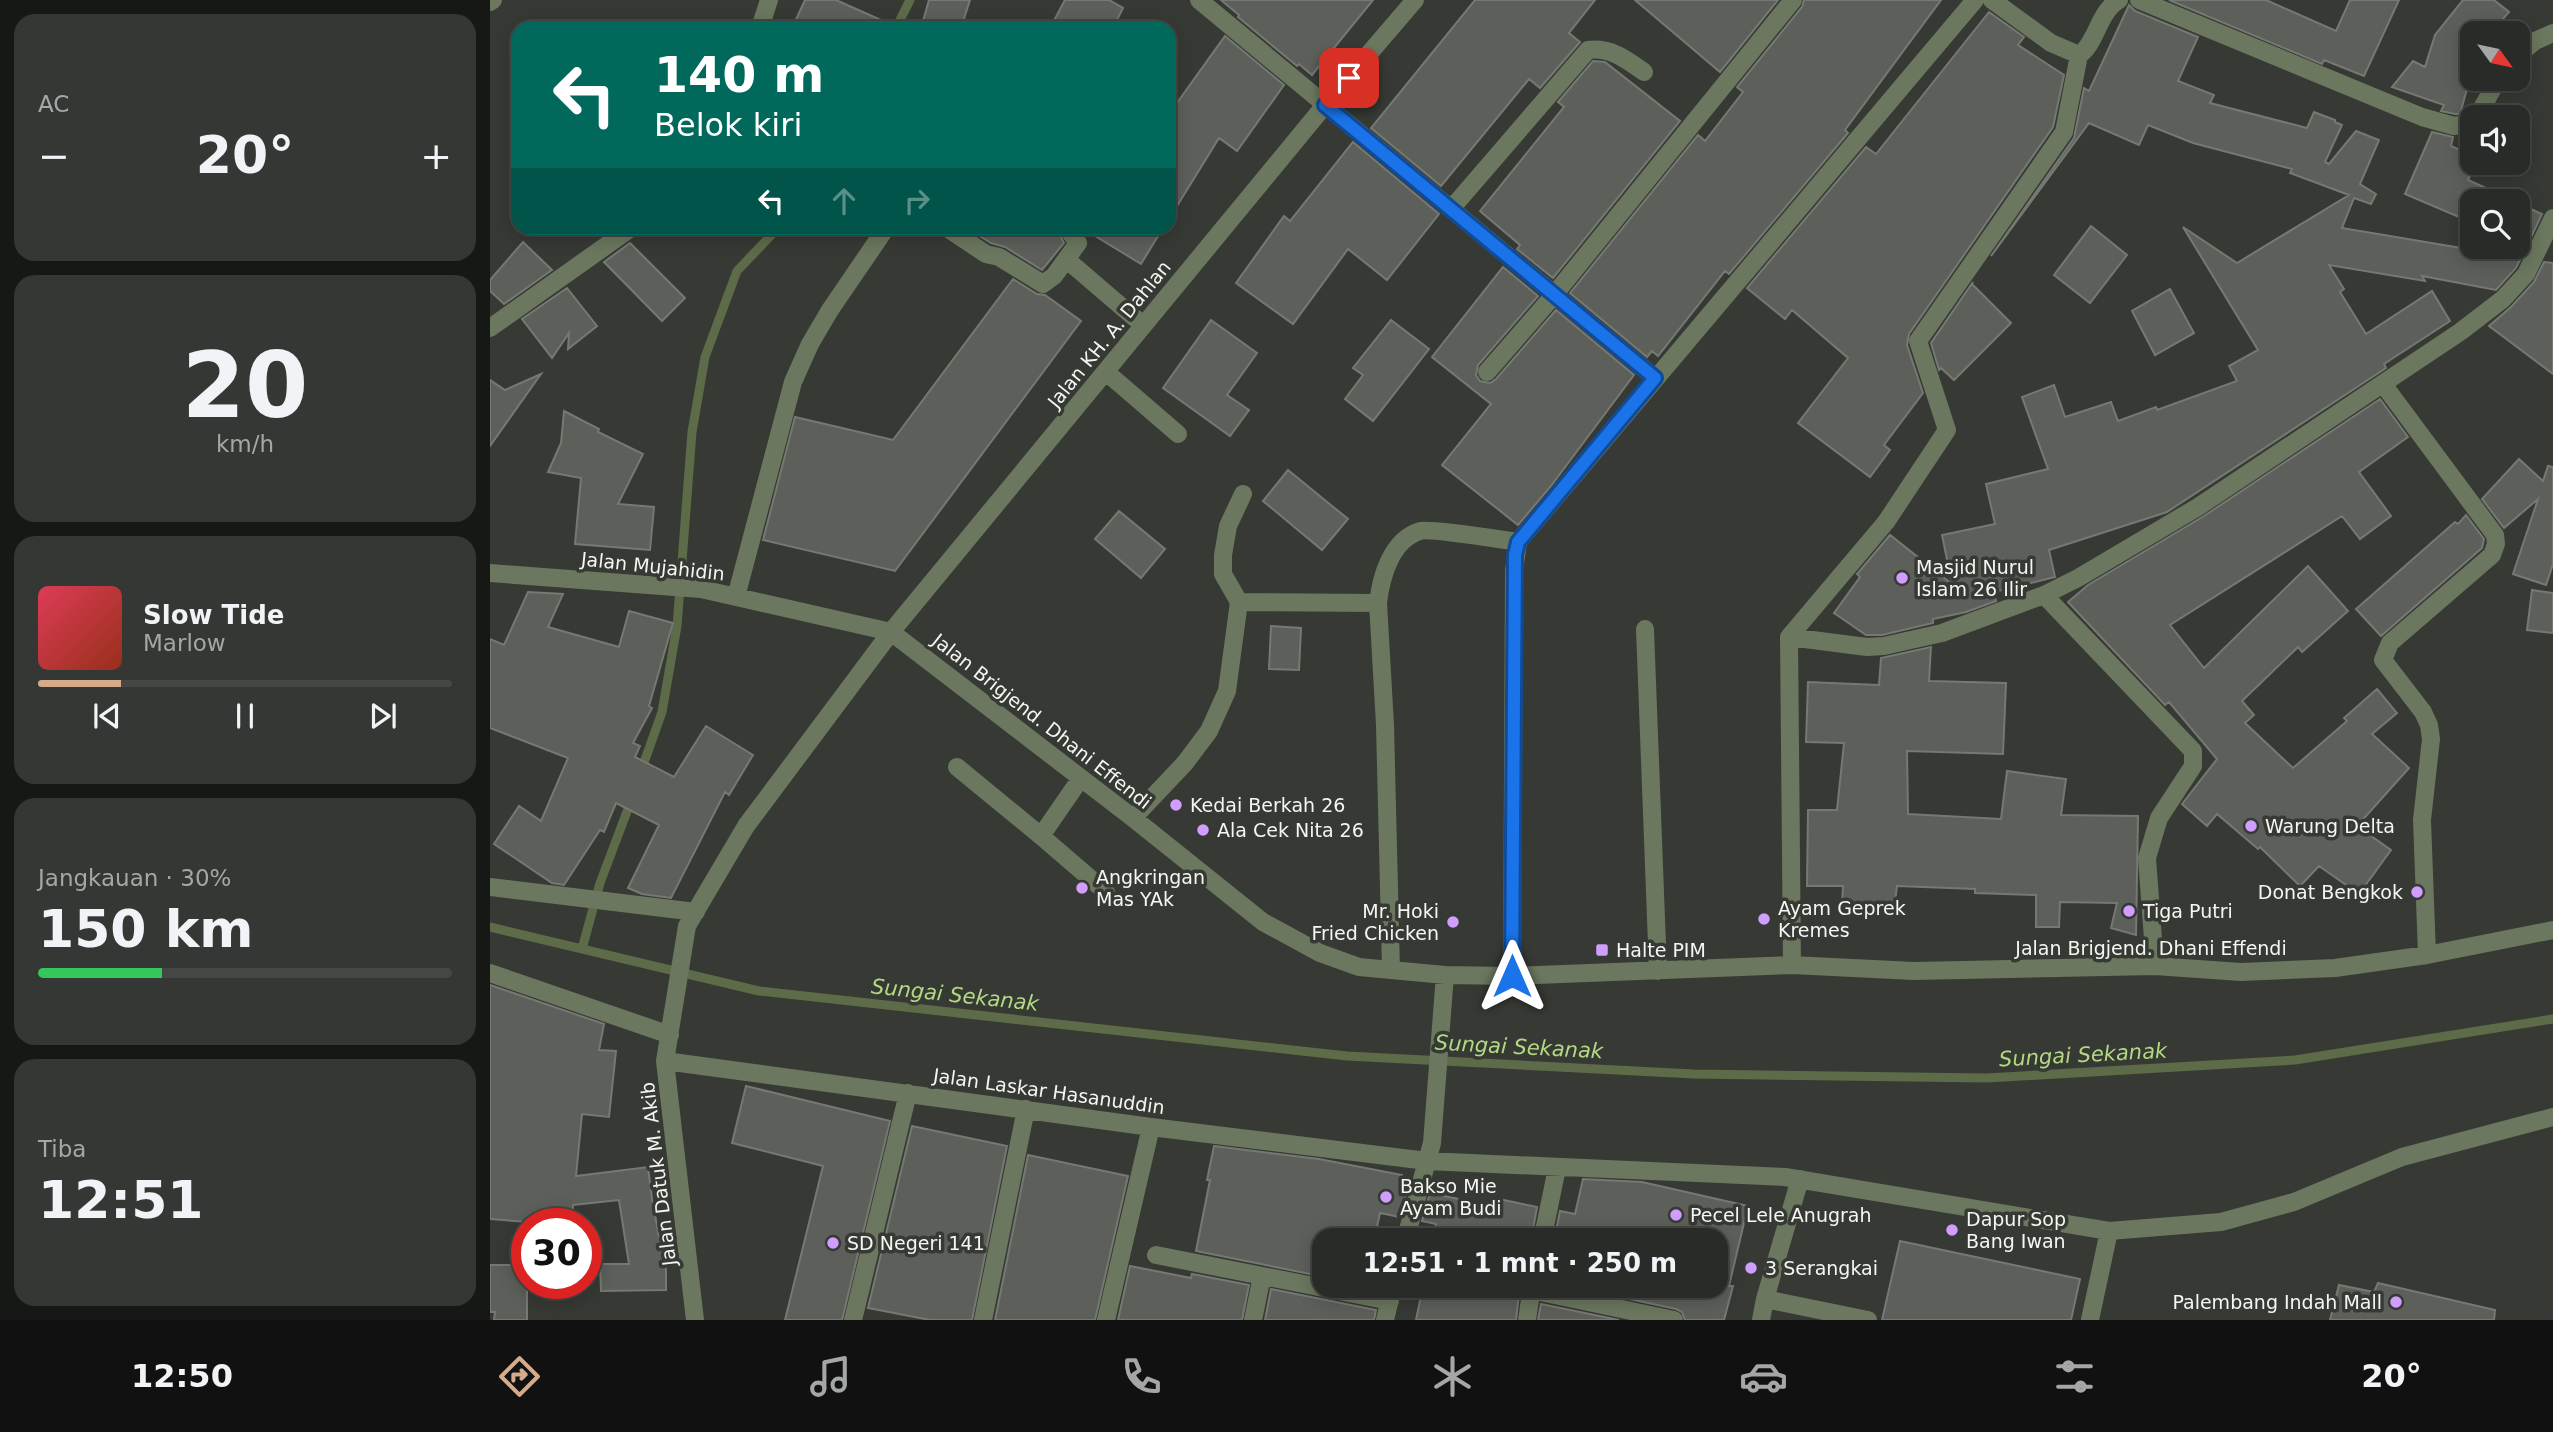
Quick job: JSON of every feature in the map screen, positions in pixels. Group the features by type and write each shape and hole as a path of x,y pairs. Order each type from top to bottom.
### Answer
{"street":[{"path":"762,21 769,0"},
{"path":"1199,0 1655,378"},
{"name":"Jalan KH. A. Dahlan","path":"691,919 746,826 891,632 1325,105 1415,0"},
{"path":"1487,372 1554,295 1793,0"},
{"path":"1512,976 1514,571 1518,542 1975,0"},
{"path":"1992,0 2051,43 2079,55"},
{"path":"1792,965 1789,637 1886,522 1947,430 1918,341 2064,132 2079,55 2085,51 2104,14 2119,0"},
{"path":"2139,0 2422,117 2454,126 2460,125"},
{"path":"2530,45 2553,33"},
{"path":"1451,209 1588,50 1601,48 1619,55 1644,72"},
{"path":"1789,637 1867,647 1884,646 1942,633 2045,595 2078,578 2198,507 2460,332 2510,292 2526,274 2553,218"},
{"path":"494,325 621,235"},
{"path":"736,597 793,382 810,344 830,310 881,235"},
{"path":"958,235 986,254 999,257 1043,284 1054,276 1078,243 1072,235"},
{"path":"1067,260 1143,326"},
{"path":"1106,372 1178,434"},
{"path":"2383,384 2495,535 2497,544 2492,555 2390,643 2383,660 2423,712 2429,725 2431,739 2422,820 2427,955"},
{"path":"1133,818 1185,763 1209,731 1227,691 1239,602 1223,574 1223,555 1228,526 1243,494"},
{"path":"1391,970 1385,725 1378,603 1381,579 1391,558 1404,541 1422,530 1518,542"},
{"name":"Jalan Mujahidin","path":"490,573 701,589 891,632"},
{"path":"2045,595 2193,751 2195,757 2193,766 2159,818 2147,858 2155,966"},
{"path":"1239,602 1378,603"},
{"path":"1645,629 1658,971"},
{"name":"Jalan Brigjend. Dhani Effendi","path":"891,632 1263,922 1321,953 1359,967 1445,975 1512,976 1792,965 1914,971 2155,966 2241,972 2335,968 2427,955 2553,930"},
{"path":"957,767 1106,892"},
{"path":"1041,836 1081,778"},
{"path":"490,887 691,919"},
{"name":"Jalan Datuk M. Akib","path":"691,919 666,1061 695,1320"},
{"path":"490,973 670,1029"},
{"path":"1409,1228 1432,1143 1445,975"},
{"name":"Jalan Laskar Hasanuddin","path":"666,1061 1151,1127 1427,1161 1800,1179 2109,1231 2221,1222 2294,1202 2402,1157 2553,1117"},
{"path":"853,1320 908,1093"},
{"path":"982,1320 1026,1109"},
{"path":"1106,1320 1151,1127"},
{"path":"1545,1228 1558,1168"},
{"path":"1761,1320 1800,1179"},
{"path":"2090,1320 2109,1231"},
{"path":"1156,1255 1312,1283"},
{"path":"1253,1320 1262,1276"},
{"path":"1385,1320 1390,1298"},
{"path":"1527,1320 1530,1298"},
{"path":"1576,1298 1674,1320"},
{"path":"1765,1299 1868,1320"}],"building":[{"path":"805,0 836,0 883,21 795,21"},
{"path":"929,0 970,0 963,21 923,21"},
{"path":"1065,0 1109,0 1123,8 1116,21 1054,21"},
{"path":"1221,0 1373,0 1312,75 1299,64 1297,66"},
{"path":"1475,0 1595,0 1569,33 1580,42 1540,88 1529,79 1441,186 1371,128"},
{"path":"1635,0 1778,0 1720,72"},
{"path":"1804,0 1941,0 1845,130 1848,133 1729,274 1725,271 1658,356 1652,351 1647,357 1570,293 1698,135 1705,141 1743,92 1737,87 1802,7"},
{"path":"2169,0 2266,0 2336,31 2350,0 2399,0 2364,76 2324,60 2322,64"},
{"path":"2463,0 2494,0 2509,12 2501,21 2460,21 2460,91 2466,91 2463,105 2460,105 2460,114 2441,111 2444,105 2392,87 2413,61 2425,67 2435,35"},
{"path":"2129,5 2135,11 2198,37 2178,81 2214,95 2210,103 2307,128 2314,112 2335,120 2342,125 2325,162 2329,164 2356,131 2379,140 2360,184 2376,194 2371,204 2354,198 2342,228 2460,248 2460,259 2520,259 2496,290 2422,276 2425,281 2329,265 2344,289 2340,292 2366,334 2432,291 2450,321 2384,364 2386,368 2167,512 2049,550 2055,577 1994,592 1996,601 1966,612 1933,619 1933,623 1882,635 1866,635 1834,613 1860,577 1857,574 1890,535 1952,584 1942,535 1995,524 1986,484 2048,469 2022,397 2054,385 2065,417 2111,402 2118,421 2237,381 2229,366 2258,350 2183,227 2237,263 2349,195 2290,173 2292,169 2193,143 2148,125 2139,145 2089,123 1991,256 2074,138 2084,88 2089,91"},
{"path":"1989,12 2024,37 2018,45 2064,75 2053,127 1909,334 1907,345 1923,393 1884,445 1890,450 1870,477 1798,423 1848,358 1792,310 1785,319 1747,288 1866,147 1876,154"},
{"path":"1225,36 1284,85 1237,151 1219,138 1176,208 1176,104"},
{"path":"1593,61 1605,62 1680,121 1553,278 1517,249 1520,245 1480,211 1564,107 1558,102"},
{"path":"2432,132 2453,137 2451,146 2460,150 2460,175 2470,175 2468,180 2488,189 2460,189 2460,217 2405,194"},
{"path":"1353,142 1439,214 1387,280 1348,249 1293,324 1236,283 1284,216 1290,221"},
{"path":"2530,208 2542,214 2530,240"},
{"path":"2091,226 2127,255 2090,303 2054,275"},
{"path":"978,235 1060,235 1064,243 1042,270 1005,247"},
{"path":"1093,235 1159,235 1141,264"},
{"path":"523,242 552,270 504,304 490,291 490,280"},
{"path":"630,243 685,298 662,321 604,262"},
{"path":"2544,262 2553,263 2553,374 2489,326 2534,282"},
{"path":"1503,267 1538,296 1478,365 1476,375 1480,381 1490,383 1496,379 1556,310 1634,375 1551,486 1518,525 1442,465 1491,404 1432,357"},
{"path":"1013,279 1037,294 1045,295 1081,321 895,571 763,540 795,417 893,440"},
{"path":"1973,282 2011,323 1954,380 1941,368 1939,370 1931,343"},
{"path":"567,288 597,326 568,349 569,333 552,358 522,319"},
{"path":"2170,289 2194,333 2155,355 2132,311"},
{"path":"1211,320 1257,353 1227,395 1249,410 1230,436 1163,388"},
{"path":"1391,320 1429,349 1373,421 1345,399 1363,375 1353,368"},
{"path":"541,374 490,446 490,380 505,390"},
{"path":"2380,399 2408,437 2359,472 2391,516 2360,539 2342,516 2170,625 2204,668 2308,566 2348,611 2302,652 2298,647 2242,701 2254,715 2245,723 2293,768 2347,721 2344,718 2377,689 2397,713 2372,734 2409,768 2357,826 2391,850 2359,894 2319,866 2300,886 2260,847 2258,849 2217,814 2207,826 2182,804 2217,759 2169,702 2165,705 2068,602 2088,585 2204,516"},
{"path":"564,411 599,429 598,432 643,454 618,504 654,507 650,550 575,544 581,478 548,472 561,443"},
{"path":"2519,459 2543,481 2548,466 2553,467 2553,564 2546,585 2513,574 2538,499 2504,528 2482,499"},
{"path":"1288,470 1348,519 1322,550 1263,501"},
{"path":"1119,511 1165,549 1141,578 1095,539"},
{"path":"2466,515 2484,539 2482,548 2381,636 2356,609"},
{"path":"2532,590 2553,593 2553,633 2527,630"},
{"path":"528,592 563,594 548,627 619,647 629,611 673,623 649,706 652,708 633,743 640,746 635,757 674,777 706,726 753,755 729,795 725,792 671,898 642,894 628,888 659,825 616,803 604,832 600,830 564,885 552,883 494,844 519,806 541,821 568,758 490,728 490,639 504,645"},
{"path":"1271,626 1301,628 1299,670 1269,669"},
{"path":"1931,647 1929,681 2006,683 2003,754 1907,751 1908,814 2001,819 2007,771 2066,779 2061,815 2138,816 2136,935 2111,928 2117,903 2060,902 2059,927 2036,927 2036,895 1897,886 1894,909 1842,905 1843,886 1807,886 1808,810 1837,810 1844,743 1806,742 1808,682 1879,685 1881,658"},
{"path":"490,985 604,1024 599,1050 616,1051 609,1117 582,1114 576,1176 648,1167 666,1263 666,1290 602,1291 602,1264 629,1264 619,1200 573,1205 573,1208 511,1208 511,1221 490,1219"},
{"name":"SD Negeri 141","path":"746,1086 890,1121 842,1320 785,1320 823,1166 732,1143"},
{"path":"912,1126 1007,1146 972,1320 930,1320 868,1308"},
{"path":"1214,1146 1319,1159 1402,1175 1400,1186 1408,1188 1400,1217 1380,1213 1377,1228 1312,1228 1312,1274 1196,1251 1210,1180 1207,1180"},
{"path":"1028,1155 1128,1176 1095,1320 995,1320"},
{"path":"1583,1179 1642,1182 1748,1206 1729,1286 1733,1286 1724,1320 1685,1320 1682,1312 1676,1309 1625,1298 1728,1298 1728,1228 1557,1228 1560,1211 1575,1214"},
{"path":"1430,1193 1497,1207 1499,1199 1537,1207 1533,1228 1435,1228 1436,1224 1422,1221"},
{"path":"1900,1241 2080,1279 2071,1320 1882,1320"},
{"path":"490,1265 511,1265 511,1299 527,1299 527,1320 494,1320 495,1312 490,1312"},
{"path":"1130,1266 1191,1278 1192,1274 1249,1285 1242,1320 1118,1320"},
{"name":"Palembang Indah Mall","path":"2378,1283 2495,1310 2494,1320 2330,1320 2339,1285 2374,1292"},
{"path":"1271,1289 1376,1310 1374,1320 1265,1320"},
{"path":"1421,1298 1519,1298 1516,1320 1416,1320"},
{"path":"1541,1304 1619,1320 1538,1320"}],"waterway":[{"path":"900,21 910,0"},
{"path":"641,771 662,712 677,626 692,432 705,357 737,271 771,235"},
{"path":"582,949 600,883 631,801"},
{"name":"Sungai Sekanak","path":"490,927 759,991 1347,1056 1694,1074 1987,1078 2295,1060 2553,1019"}],"place":[{"name":"Masjid Nurul Islam 26 Ilir","path":"1902,578"},
{"name":"Kedai Berkah 26","path":"1176,805"},
{"name":"Warung Delta","path":"2251,826"},
{"name":"Ala Cek Nita 26","path":"1203,830"},
{"name":"Angkringan Mas YAk","path":"1082,888"},
{"name":"Donat Bengkok","path":"2417,892"},
{"name":"Tiga Putri","path":"2129,911"},
{"name":"Ayam Geprek Kremes","path":"1764,919"},
{"name":"Mr. Hoki Fried Chicken","path":"1453,922"},
{"name":"Halte PIM","path":"1602,950"},
{"name":"Bakso Mie Ayam Budi","path":"1386,1197"},
{"name":"Pecel Lele Anugrah","path":"1676,1215"},
{"name":"Dapur Sop Bang Iwan","path":"1952,1230"},
{"name":"SD Negeri 141","path":"833,1243"},
{"name":"3 Serangkai","path":"1751,1268"},
{"name":"Palembang Indah Mall","path":"2396,1302"}],"route":[{"path":"1349,78 1325,105 1655,378 1518,542 1514,571 1512,976"}]}
